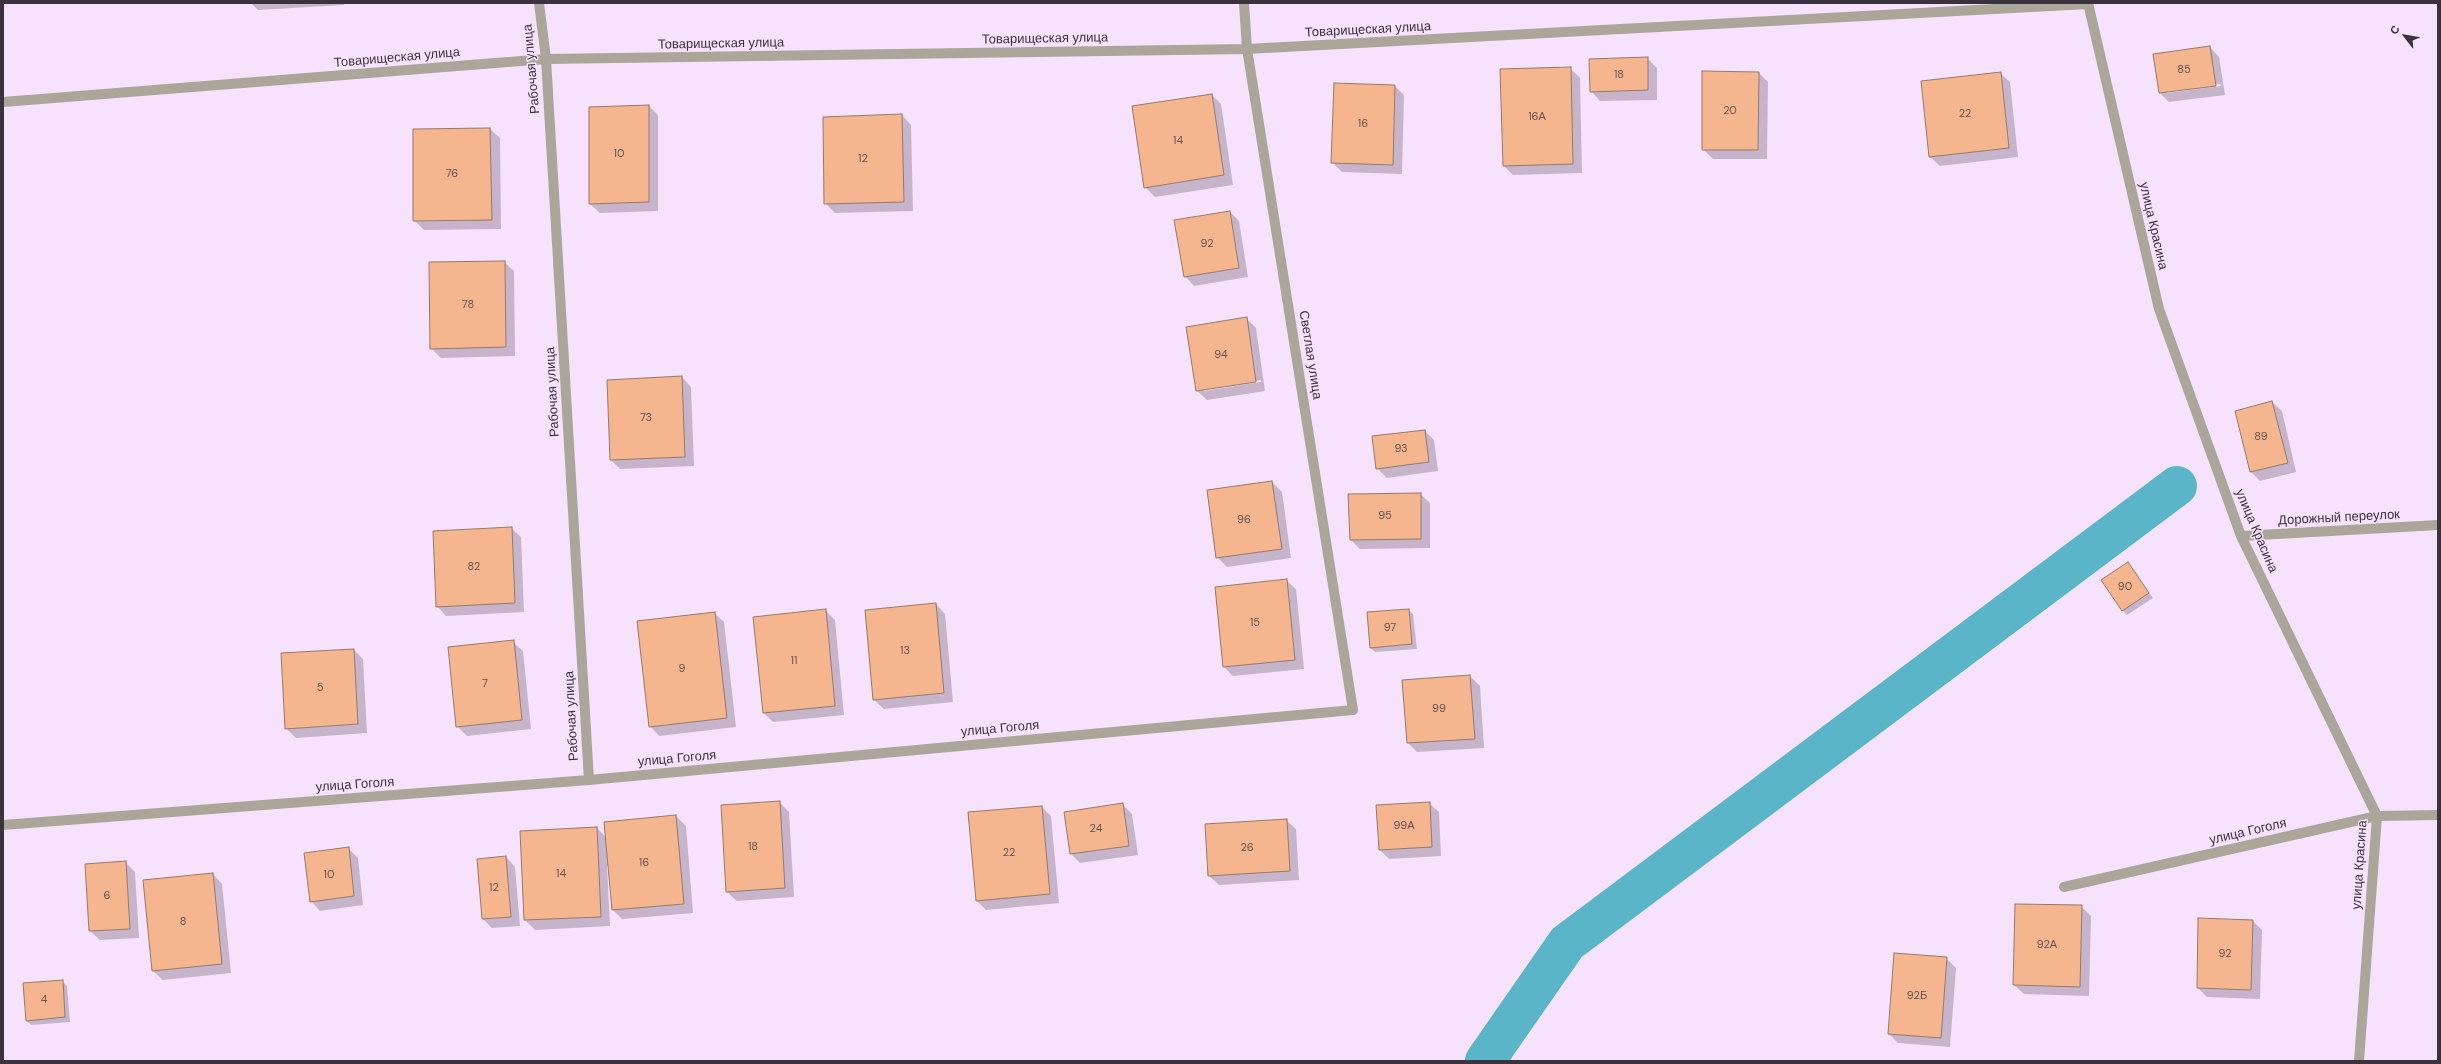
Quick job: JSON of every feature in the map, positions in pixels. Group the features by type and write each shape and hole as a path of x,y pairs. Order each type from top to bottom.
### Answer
{"street":[{"name":"Рабочая улица","path":"539,3 546,59 589,780"},
{"name":"Светлая улица","path":"1244,3 1248,49 1353,710"},
{"name":"Товарищеская улица","path":"3,102 546,59 1248,49 2088,4"},
{"name":"улица Красина","path":"2088,4 2159,309 2241,536 2377,816 2359,1061"},
{"name":"Дорожный переулок","path":"2241,536 2438,525"},
{"name":"улица Гоголя","path":"3,825 589,780 1353,710"},
{"name":"улица Гоголя","path":"2064,887 2377,816 2438,815"}],"building":[{"path":"2210,46 2216,86 2159,93 2153,54"},
{"path":"1648,57 1648,90 1590,92 1589,59"},
{"path":"1571,67 1573,164 1503,166 1500,69"},
{"path":"1702,71 1759,72 1758,150 1702,150"},
{"path":"2001,72 2009,148 1929,157 1921,81"},
{"path":"1334,83 1395,85 1393,165 1331,163"},
{"path":"1212,94 1224,175 1144,188 1132,106"},
{"path":"649,105 649,202 589,204 589,107"},
{"path":"902,114 904,202 824,204 823,117"},
{"path":"490,128 492,220 413,221 413,129"},
{"path":"1230,211 1239,268 1184,277 1174,220"},
{"path":"505,261 506,347 430,349 429,262"},
{"path":"1247,317 1256,382 1196,391 1186,327"},
{"path":"682,376 685,457 610,460 607,380"},
{"path":"2272,401 2288,463 2250,472 2235,411"},
{"path":"1425,430 1429,462 1376,469 1372,436"},
{"path":"1272,481 1282,549 1216,558 1207,490"},
{"path":"1421,493 1421,539 1350,540 1348,494"},
{"path":"512,527 515,603 436,607 433,531"},
{"path":"2128,562 2149,593 2122,611 2101,580"},
{"path":"1287,579 1295,660 1223,667 1215,587"},
{"path":"936,603 944,693 873,700 865,610"},
{"path":"826,609 835,706 763,713 753,617"},
{"path":"1409,609 1412,644 1370,648 1367,612"},
{"path":"715,612 727,718 649,727 637,621"},
{"path":"514,640 522,720 456,727 448,647"},
{"path":"354,649 358,724 285,729 281,653"},
{"path":"1470,675 1475,739 1407,743 1402,680"},
{"path":"780,801 785,888 726,892 721,805"},
{"path":"1430,802 1432,847 1379,850 1376,805"},
{"path":"1123,803 1129,846 1070,854 1064,812"},
{"path":"1042,806 1050,894 976,901 968,812"},
{"path":"676,815 684,904 612,910 604,822"},
{"path":"1287,819 1290,871 1208,876 1205,824"},
{"path":"597,827 601,917 524,920 520,831"},
{"path":"349,847 354,896 310,902 304,853"},
{"path":"506,856 511,917 482,919 477,859"},
{"path":"126,861 130,929 89,931 85,864"},
{"path":"213,873 222,964 152,971 143,880"},
{"path":"2015,904 2082,905 2080,987 2013,985"},
{"path":"2198,918 2253,920 2251,990 2197,988"},
{"path":"1894,953 1947,957 1941,1038 1888,1034"},
{"path":"63,980 65,1017 26,1021 23,983"}],"waterway":[{"path":"1485,1061 1567,943 2177,486"}]}
